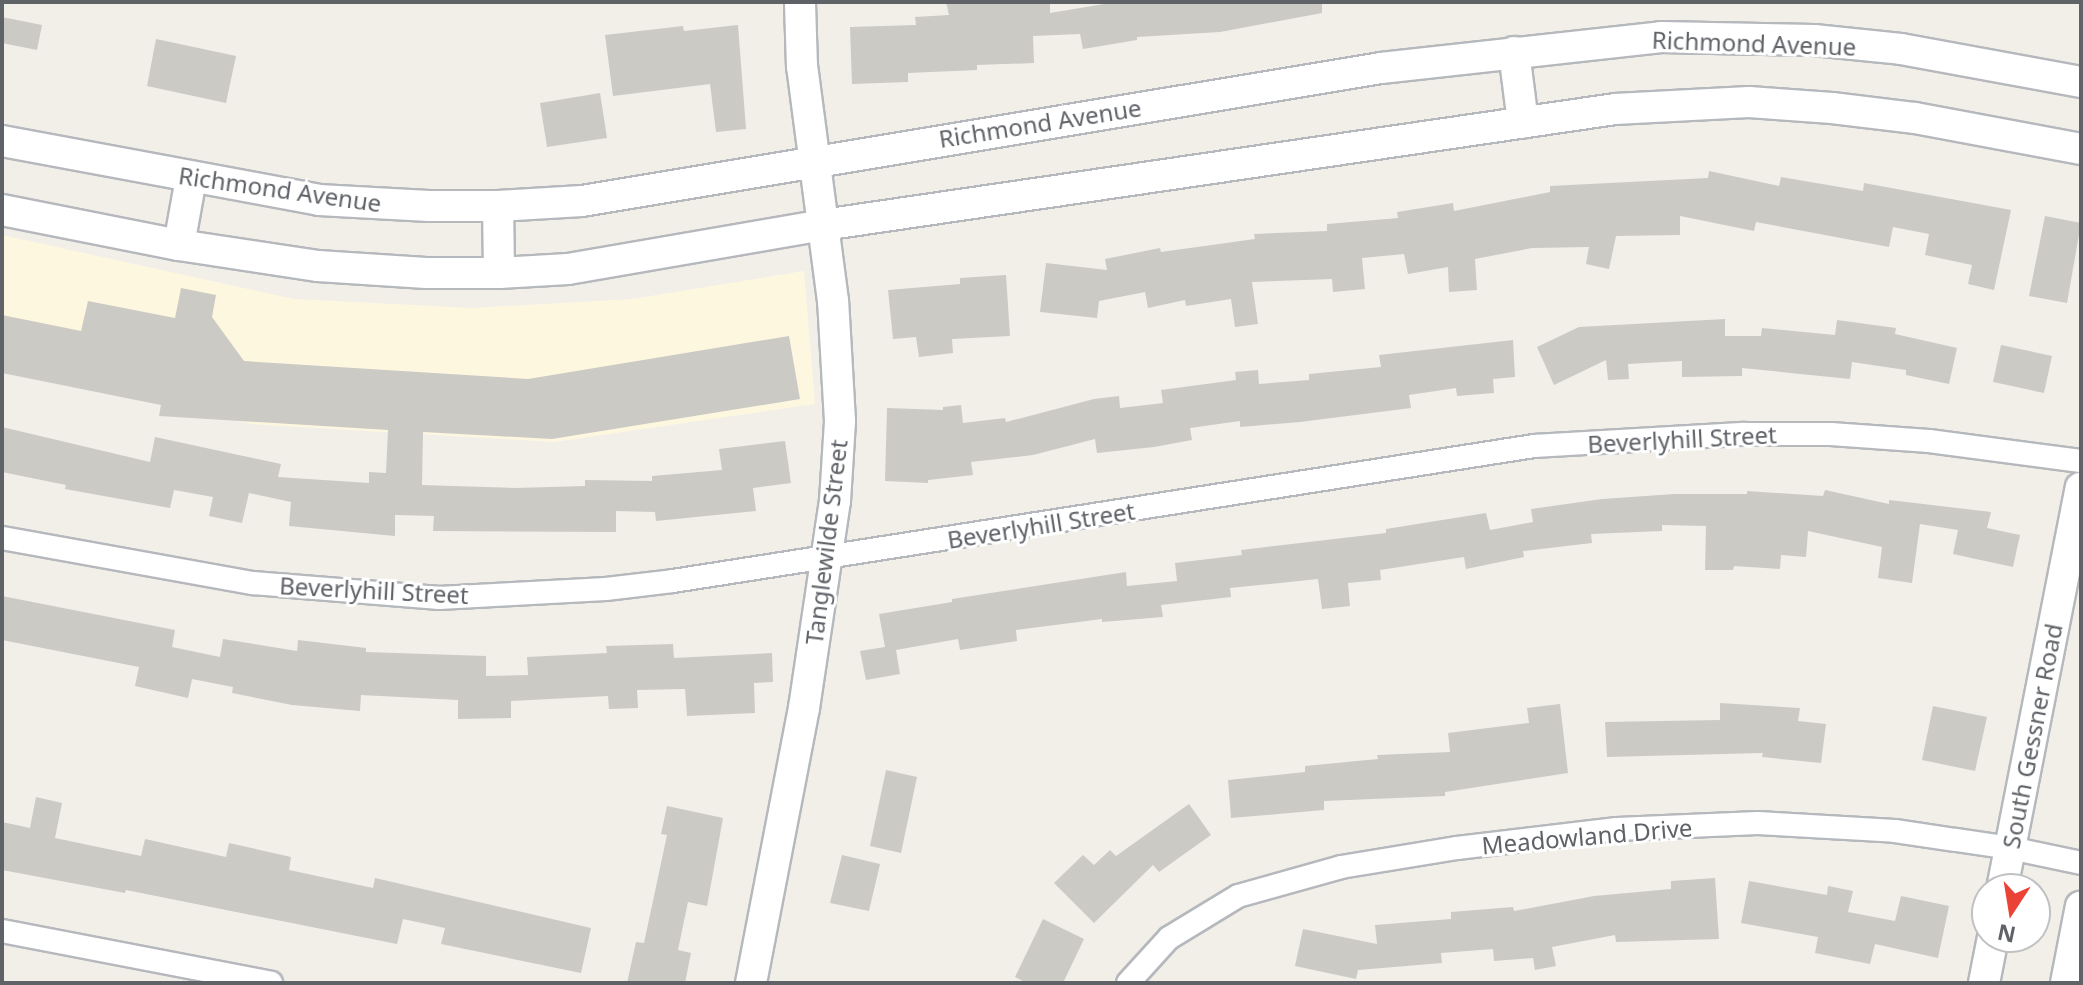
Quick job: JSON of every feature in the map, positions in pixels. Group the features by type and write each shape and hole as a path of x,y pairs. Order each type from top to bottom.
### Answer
{"main road":[{"name":"Tanglewilde Street","path":"751,983 804,708 827,559 840,421 837,341 802,67 800,2"},
{"name":"Richmond Avenue","path":"2,141 191,178 344,202 498,206 582,201 1381,68 1661,37 1814,40 1901,49 2081,82"},
{"path":"1514,52 1523,122"},
{"path":"2,210 179,245 367,270 499,273 568,269 823,225 1615,109 1749,102 1915,118 2081,149"},
{"path":"179,245 191,178"},
{"path":"498,206 499,273"},
{"name":"South Gessner Road","path":"2005,873 2081,488"},
{"path":"2066,983 2081,906"},
{"path":"1984,983 1990,953"}],"street":[{"name":"Beverlyhill Street","path":"2,538 253,583 439,598 606,589 827,559 1534,446 1745,434 1831,434 1929,441 2081,461"},
{"name":"Meadowland Drive","path":"1128,983 1169,938 1238,896 1341,867 1457,848 1617,829 1758,823 1895,831 2010,848 2081,863"},
{"path":"2,931 271,983"}],"shaded area":[{"path":"2,235 294,299 472,308 632,299 804,271 815,404 554,442 251,424 2,369"}],"building":[{"path":"946,2 1050,3 1050,13 1116,2 1322,2 1322,13 1220,32 1137,37 1137,40 1083,49 1080,34 1033,36 1034,63 977,65 977,70 908,73 908,82 852,84 850,27 916,25 915,17 949,15"},
{"path":"2,17 42,25 37,50 2,43"},
{"path":"738,25 746,129 716,132 710,84 613,96 605,35 683,26 684,31"},
{"path":"156,39 236,56 226,103 147,86"},
{"path":"600,93 607,138 547,147 540,103"},
{"path":"1709,171 1779,186 1781,177 1863,191 1864,183 2011,210 1994,290 1968,284 1972,265 1925,255 1929,234 1893,227 1889,247 1756,222 1754,231 1680,216 1680,235 1616,236 1609,269 1586,264 1589,247 1532,248 1475,259 1477,290 1449,292 1448,267 1408,274 1404,254 1362,258 1365,289 1333,292 1332,279 1252,282 1258,324 1235,327 1231,299 1186,306 1185,300 1148,308 1145,292 1099,301 1097,318 1040,312 1046,263 1107,270 1105,259 1160,248 1161,252 1255,239 1254,234 1327,231 1327,224 1398,218 1397,212 1453,203 1454,211 1550,192 1550,186 1708,178"},
{"path":"2045,216 2081,223 2067,303 2029,296"},
{"path":"1006,275 1010,336 952,339 953,353 919,357 916,337 893,339 888,290 960,284 960,278"},
{"path":"181,288 216,295 212,317 244,361 528,379 789,336 800,399 552,439 423,432 422,485 515,488 585,486 585,480 652,481 652,476 722,470 719,449 785,441 791,483 753,488 756,511 656,521 655,512 616,511 616,532 433,531 434,516 395,515 395,536 289,526 291,502 249,493 242,523 209,516 213,497 174,490 170,508 65,489 66,485 2,472 2,427 150,462 155,437 281,464 278,477 369,483 369,472 386,473 388,430 159,416 161,405 2,373 2,315 81,331 88,301 175,318"},
{"path":"1725,319 1725,336 1761,336 1762,328 1835,335 1837,320 1896,328 1895,334 1957,348 1949,384 1906,375 1906,370 1852,362 1850,379 1742,368 1742,376 1682,377 1682,361 1628,364 1629,379 1608,380 1606,360 1554,385 1537,347 1579,327"},
{"path":"1513,340 1515,377 1493,379 1494,393 1457,396 1456,388 1409,395 1411,408 1300,422 1240,427 1240,421 1190,428 1192,440 1154,447 1097,453 1095,439 1033,455 971,462 973,475 928,480 928,483 885,481 887,408 943,410 943,407 961,405 963,423 1005,418 1006,422 1094,399 1119,396 1120,408 1163,403 1161,390 1236,380 1235,372 1258,370 1259,384 1309,380 1309,374 1381,367 1379,355"},
{"path":"2001,345 2052,356 2044,393 1993,382"},
{"path":"1825,490 1889,504 1889,500 1991,512 1987,528 2020,535 2013,567 1953,554 1958,530 1920,524 1912,583 1878,578 1882,547 1808,531 1806,557 1781,555 1780,569 1734,566 1733,570 1705,570 1706,526 1662,525 1662,531 1591,534 1592,543 1523,551 1524,557 1466,569 1464,557 1380,570 1381,580 1348,583 1350,606 1322,609 1318,579 1230,588 1231,597 1161,605 1163,617 1102,622 1102,619 1016,630 1017,641 960,650 958,639 896,650 900,674 866,680 860,651 885,647 879,614 952,602 952,599 1126,572 1127,586 1177,581 1175,563 1242,555 1241,550 1386,533 1386,529 1486,513 1490,530 1533,522 1531,509 1602,499 1674,494 1747,494 1747,491 1823,496"},
{"path":"2,596 175,630 172,647 220,657 223,639 297,651 298,640 366,648 366,652 486,656 486,676 528,675 527,657 607,653 606,646 673,644 674,658 772,653 773,682 754,683 755,713 687,716 685,689 637,690 638,708 609,709 608,696 511,701 511,718 458,719 458,700 361,695 360,711 292,705 232,693 233,687 192,679 188,698 135,686 139,667 2,640"},
{"path":"1720,703 1800,708 1798,721 1826,724 1821,763 1762,757 1763,753 1607,757 1605,722 1720,720"},
{"path":"1560,704 1568,773 1445,792 1445,796 1324,801 1324,810 1231,818 1228,780 1305,772 1305,766 1378,759 1377,755 1450,752 1448,733 1529,723 1527,708"},
{"path":"1933,706 1987,717 1975,771 1922,760"},
{"path":"886,770 917,777 901,853 870,846"},
{"path":"36,797 62,803 55,838 141,856 145,839 226,857 229,843 291,857 289,870 373,888 375,878 591,928 581,973 441,944 445,928 403,919 397,944 126,890 125,893 2,870 2,822 30,828"},
{"path":"1189,804 1211,835 1159,872 1153,865 1094,923 1054,883 1083,855 1094,865 1110,850 1116,856"},
{"path":"667,806 723,818 707,906 688,902 678,950 691,953 685,983 627,983 636,942 644,943 667,835 661,834"},
{"path":"842,855 880,864 869,911 830,903"},
{"path":"1715,878 1719,939 1616,942 1615,935 1552,947 1556,966 1535,970 1533,958 1494,961 1493,949 1441,953 1442,963 1358,970 1356,979 1295,966 1303,929 1377,944 1375,925 1451,919 1451,912 1513,907 1514,911 1594,896 1671,889 1671,881"},
{"path":"1749,881 1827,895 1828,886 1853,891 1848,912 1895,921 1901,896 1949,906 1938,958 1875,944 1870,964 1815,953 1818,937 1741,923"},
{"path":"1043,919 1084,939 1063,983 1027,983 1015,977"}]}
